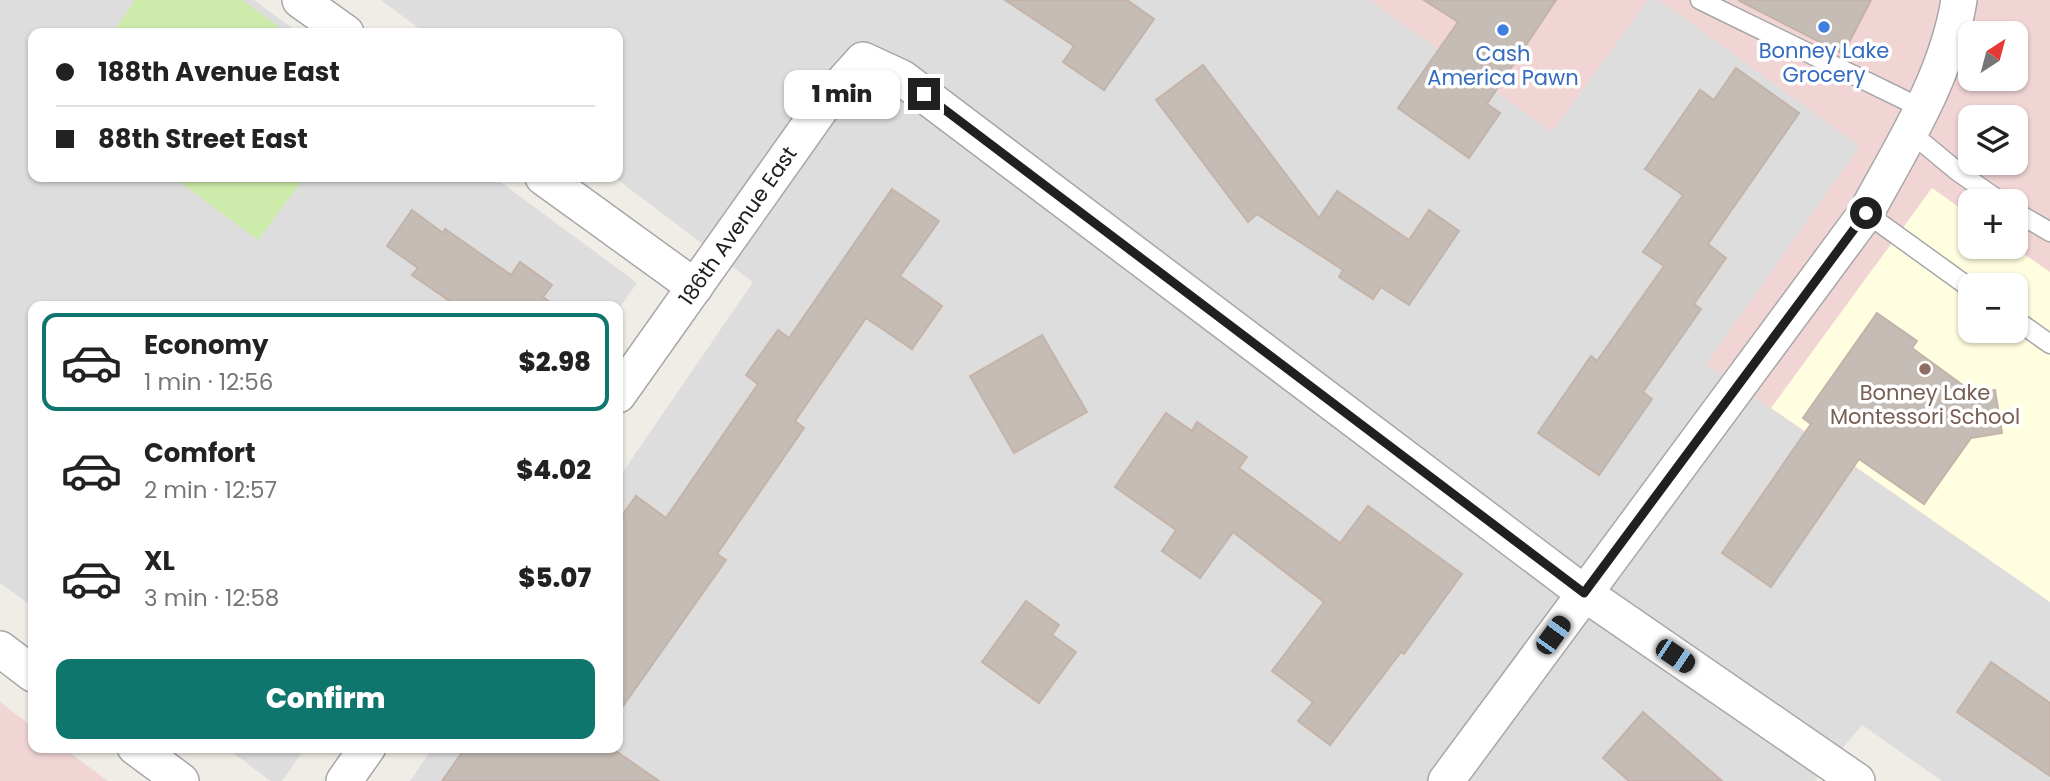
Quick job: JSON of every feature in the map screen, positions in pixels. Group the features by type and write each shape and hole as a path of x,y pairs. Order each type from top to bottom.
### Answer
{"street":[{"path":"300,0 339,28"},
{"path":"1446,781 1866,213 1940,71 1959,0"},
{"name":"186th Avenue East","path":"623,389 827,100 863,60 902,78 1584,593"},
{"path":"550,182 695,287"},
{"path":"1584,593 1857,781"},
{"path":"0,649 28,670"},
{"path":"143,753 181,781"},
{"path":"344,781 364,753"}],"lane":[{"path":"1700,0 1916,120 1957,171 1983,189"},
{"path":"1866,213 1958,279"},
{"path":"2028,219 2050,232"},
{"path":"2028,328 2050,344"}],"shaded area":[{"path":"0,0 254,0 292,28 28,28 28,182 501,182 637,283 623,303 28,301 28,603 0,583"},
{"path":"381,0 1370,0 1552,132 1648,0 1659,0 1860,146 1707,364 2050,602 2050,781 1942,781 1862,725 1815,781 410,781 429,753 623,753 623,472 753,282 621,182 623,182 623,28 418,28"},
{"path":"1370,0 1648,0 1552,132"},
{"path":"1659,0 2050,0 2050,602 1706,364 1860,146"},
{"name":"Bonney Lake Montessori School","path":"1932,188 1958,206 1958,259 2028,259 2028,257 2050,272 2050,602 1771,408"},
{"path":"0,702 28,723 28,753 70,753 108,781 0,781"},
{"path":"233,753 302,753 282,781 271,781"}],"green space":[{"path":"135,0 242,0 280,28 116,28"},
{"path":"180,182 301,182 258,240"}],"building":[{"path":"1005,0 1127,0 1154,19 1104,90 1063,62 1074,46"},
{"path":"1424,0 1556,0 1487,104 1500,113 1469,158 1398,108 1458,22"},
{"name":"Bonney Lake Grocery","path":"1738,0 1871,0 1843,54"},
{"path":"1203,65 1319,218 1337,191 1409,240 1429,210 1459,231 1409,305 1381,287 1373,299 1339,277 1343,270 1257,214 1248,222 1156,100"},
{"path":"1736,68 1799,113 1708,244 1726,258 1694,304 1701,309 1643,392 1652,399 1599,475 1538,433 1591,356 1597,361 1664,266 1643,252 1683,195 1645,169 1700,90 1714,100"},
{"path":"892,189 939,221 900,276 942,306 912,349 866,318 795,421 804,428 717,554 726,560 623,706 623,514 636,496 666,518 758,384 746,375 778,330 789,338"},
{"path":"412,210 443,233 445,229 511,275 520,262 552,285 543,297 549,301 450,301 412,275 418,268 387,246"},
{"name":"Bonney Lake Montessori School","path":"1877,313 1917,341 1912,348 1975,394 1995,390 2002,433 1971,438 1924,504 1859,459 1771,587 1722,553 1811,424 1803,418"},
{"path":"1042,335 1087,412 1014,453 970,376"},
{"path":"1166,413 1192,431 1197,422 1247,457 1239,468 1340,543 1368,506 1462,574 1404,654 1401,652 1330,745 1298,721 1313,702 1272,671 1324,602 1233,532 1200,578 1162,551 1176,530 1115,487"},
{"path":"1026,601 1059,625 1052,635 1076,652 1039,703 982,662"},
{"path":"1991,662 2050,703 2050,776 1957,712"},
{"path":"1643,712 1722,781 1629,781 1603,758"},
{"path":"462,753 619,753 659,781 442,781"}],"place":[{"name":"Bonney Lake Grocery","path":"1824,27"},
{"name":"Cash America Pawn","path":"1503,30"},
{"name":"Bonney Lake Montessori School","path":"1925,369"}],"route":[{"path":"924,94 1584,593 1866,213"}]}
